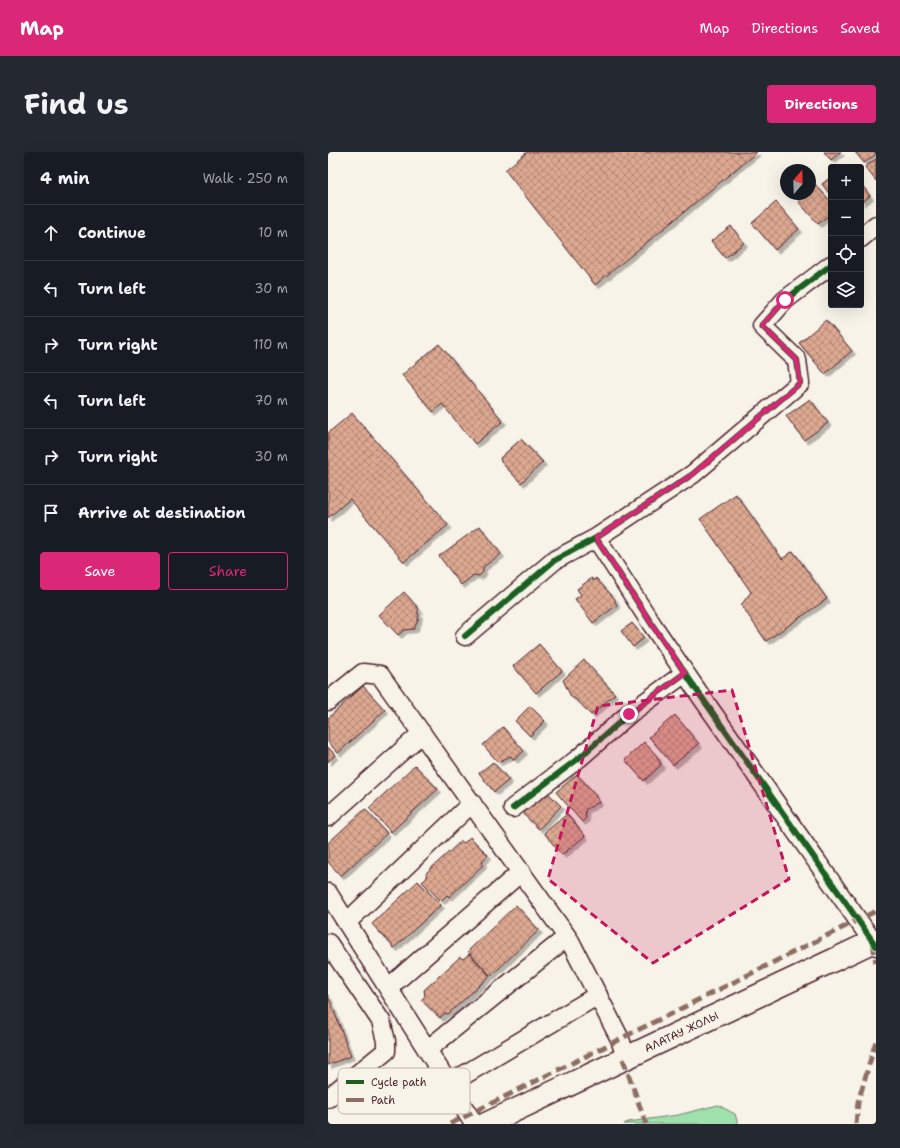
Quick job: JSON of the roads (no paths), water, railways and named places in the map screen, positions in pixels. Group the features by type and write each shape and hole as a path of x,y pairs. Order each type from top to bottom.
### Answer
{"main road":[{"name":"АЛАТАУ ЖОЛЫ","path":"486,1124 875,942"}],"street":[{"path":"863,236 876,225"},
{"path":"465,636 555,560 596,538 693,474 800,383 797,360 762,326 785,300 828,267"},
{"path":"596,538 644,613 685,673 875,942"},
{"path":"328,701 363,673 380,675 567,937 620,1039 626,1058"},
{"path":"514,808 579,758 629,714 685,673"},
{"path":"328,817 422,734"},
{"path":"347,922 472,803"},
{"path":"388,988 521,872"},
{"path":"328,893 439,1068"},
{"path":"427,1050 567,937"},
{"path":"328,943 381,1021 386,1041 386,1051 365,1068"},
{"path":"470,1071 598,995"},
{"path":"328,1098 338,1090"},
{"path":"468,1114 474,1124"}]}
